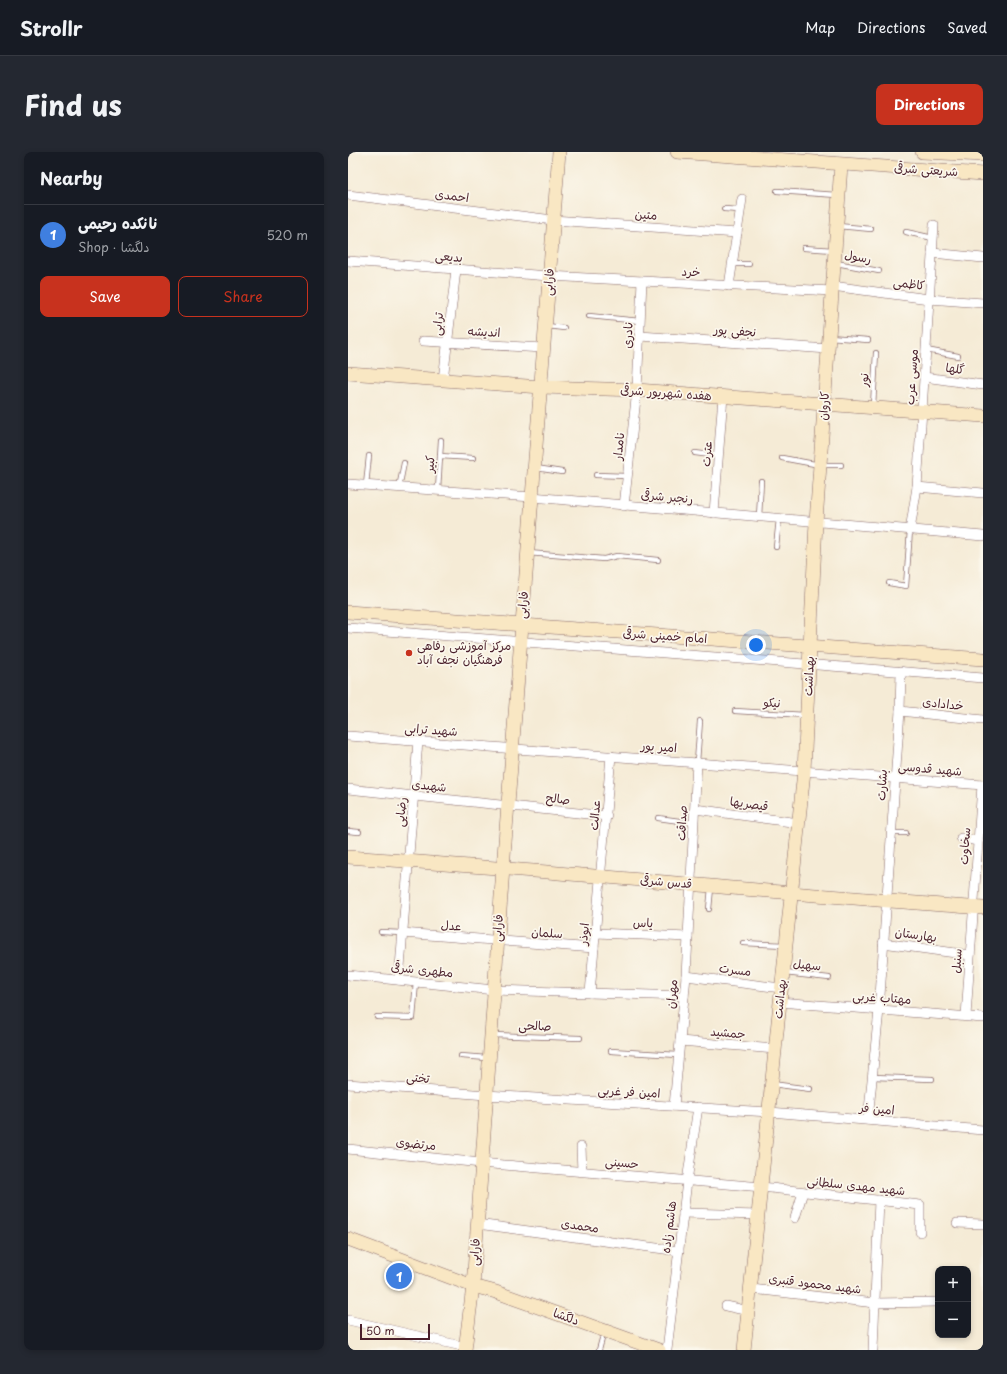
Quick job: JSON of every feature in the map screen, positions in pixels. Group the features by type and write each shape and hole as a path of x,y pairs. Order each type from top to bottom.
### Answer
{"street":[{"name":"فارابی","path":"465,1348 473,1286 507,806 559,152"},
{"name":"شریعتی شرقی","path":"677,152 841,165 983,174"},
{"name":"شریعتی شرقی","path":"922,152 983,155"},
{"name":"کاروان","path":"811,647 816,522 841,165"},
{"name":"احمدی","path":"348,196 553,220"},
{"path":"729,286 742,199"},
{"name":"متین","path":"553,220 737,233"},
{"name":"موسی عرب","path":"910,530 917,487 934,224"},
{"path":"932,253 983,258"},
{"name":"بدیعی","path":"348,261 549,276"},
{"name":"ترابی","path":"443,380 456,270"},
{"name":"خرد","path":"549,276 729,286 832,289"},
{"name":"نادری","path":"637,390 642,281"},
{"name":"کاظمی","path":"832,289 983,303"},
{"name":"نجفی پور","path":"640,336 828,343"},
{"name":"اندیشه","path":"423,341 544,348"},
{"name":"هفده شهریور شرقی","path":"348,373 541,387 637,390 983,416"},
{"name":"گلها","path":"924,377 983,385"},
{"name":"نامدار","path":"624,506 637,390"},
{"name":"عترت","path":"714,514 723,396"},
{"name":"رنجبر شرقی","path":"348,484 532,497 714,514 983,536"},
{"path":"917,487 983,493"},
{"name":"امام خمینی شرقی","path":"348,612 983,660"},
{"path":"348,628 520,640 983,678"},
{"name":"بهداشت","path":"744,1350 752,1289 770,1112 779,1002 799,823 804,770 811,647"},
{"name":"بشارت","path":"886,901 900,711 901,671"},
{"name":"خدادادی","path":"900,711 983,720"},
{"name":"شهید ترابی","path":"348,736 512,748"},
{"name":"رضایی","path":"408,861 418,741"},
{"name":"امیر پور","path":"512,748 804,770"},
{"name":"عدالت","path":"602,877 611,756"},
{"name":"صداقت","path":"691,885 697,762"},
{"name":"شهید قدوسی","path":"804,770 982,785"},
{"name":"سخاوت","path":"978,908 982,785"},
{"name":"شهیدی","path":"348,789 507,806"},
{"name":"صالح","path":"507,806 606,816"},
{"name":"قیصریها","path":"695,809 799,823"},
{"path":"961,838 979,847"},
{"name":"قدس شرقی","path":"348,857 503,868 791,894 978,908"},
{"path":"399,980 408,861"},
{"name":"ابوذر","path":"590,993 602,877"},
{"name":"مهران","path":"674,1106 686,976 691,885"},
{"name":"بهارستان","path":"868,1120 879,1010 886,901"},
{"name":"سنبل","path":"966,1016 970,955 978,908"},
{"name":"عدل","path":"402,933 497,942"},
{"name":"یاس","path":"596,933 688,937"},
{"name":"سلمان","path":"497,942 594,948"},
{"name":"بهارستان","path":"883,942 970,955"},
{"name":"مطهری شرقی","path":"348,975 494,990"},
{"name":"مسرت","path":"686,976 781,988"},
{"path":"494,990 684,996"},
{"name":"مهتاب غربی","path":"779,1002 983,1018"},
{"name":"جمشید","path":"680,1041 775,1049"},
{"name":"تختی","path":"348,1084 486,1095"},
{"name":"امین فر غربی","path":"486,1095 770,1112"},
{"name":"هاشم زاده","path":"667,1350 687,1181 698,1107"},
{"name":"امین فر","path":"770,1112 983,1130"},
{"path":"581,1147 582,1172"},
{"name":"مرتضوی","path":"348,1149 481,1163"},
{"name":"حسینی","path":"481,1163 762,1187"},
{"name":"شهید مهدی سلطانی","path":"762,1187 920,1205 920,1232"},
{"path":"795,1218 803,1192"},
{"path":"873,1350 879,1200"},
{"path":"683,1213 759,1215"},
{"path":"957,1223 983,1224"},
{"name":"محمدی","path":"477,1224 679,1251"},
{"name":"دلگشا","path":"348,1231 367,1245"},
{"name":"دلگشا","path":"348,1239 473,1286 496,1292 659,1350"},
{"name":"دلگشا","path":"473,1286 492,1299 601,1344 632,1350"},
{"name":"شهید محمود قنبری","path":"752,1289 875,1303 935,1302"},
{"path":"726,1306 749,1311"},
{"path":"348,1320 465,1348"}],"lane":[{"path":"777,191 839,195"},
{"path":"724,209 740,210"},
{"path":"837,226 871,229"},
{"path":"906,232 933,238"},
{"path":"804,248 835,250"},
{"name":"رسول","path":"834,263 879,271"},
{"path":"732,264 749,264"},
{"path":"589,316 640,321"},
{"path":"545,326 564,328"},
{"path":"828,343 868,340"},
{"path":"926,350 958,356"},
{"name":"نور","path":"873,408 876,353"},
{"name":"کبیر","path":"438,490 441,440"},
{"path":"695,453 719,456"},
{"path":"366,485 369,456"},
{"path":"440,456 473,458"},
{"path":"782,458 820,465 841,465"},
{"path":"400,488 404,463"},
{"path":"534,467 562,472"},
{"path":"596,475 627,476"},
{"path":"759,517 761,481"},
{"path":"776,548 779,519"},
{"path":"889,583 906,586 910,530"},
{"path":"527,553 604,559 617,556 658,560"},
{"name":"نیکو","path":"735,711 807,716"},
{"path":"697,762 700,721"},
{"path":"658,818 694,823"},
{"path":"348,831 359,832"},
{"path":"891,833 906,833"},
{"path":"709,909 711,886"},
{"path":"381,932 402,933"},
{"path":"743,943 786,945"},
{"name":"سهیل","path":"782,973 829,978"},
{"path":"377,1017 413,1018 416,982"},
{"name":"صالحی","path":"491,1035 580,1038"},
{"path":"611,1051 678,1054"},
{"path":"461,1056 489,1058"},
{"path":"872,1077 932,1079"},
{"path":"772,1084 810,1090"}],"place":[{"name":"مرکز آموزشی رفاهی فرهنگیان نجف آباد","path":"409,653"},
{"name":"نانکده رحیمی","path":"399,1276"}]}
